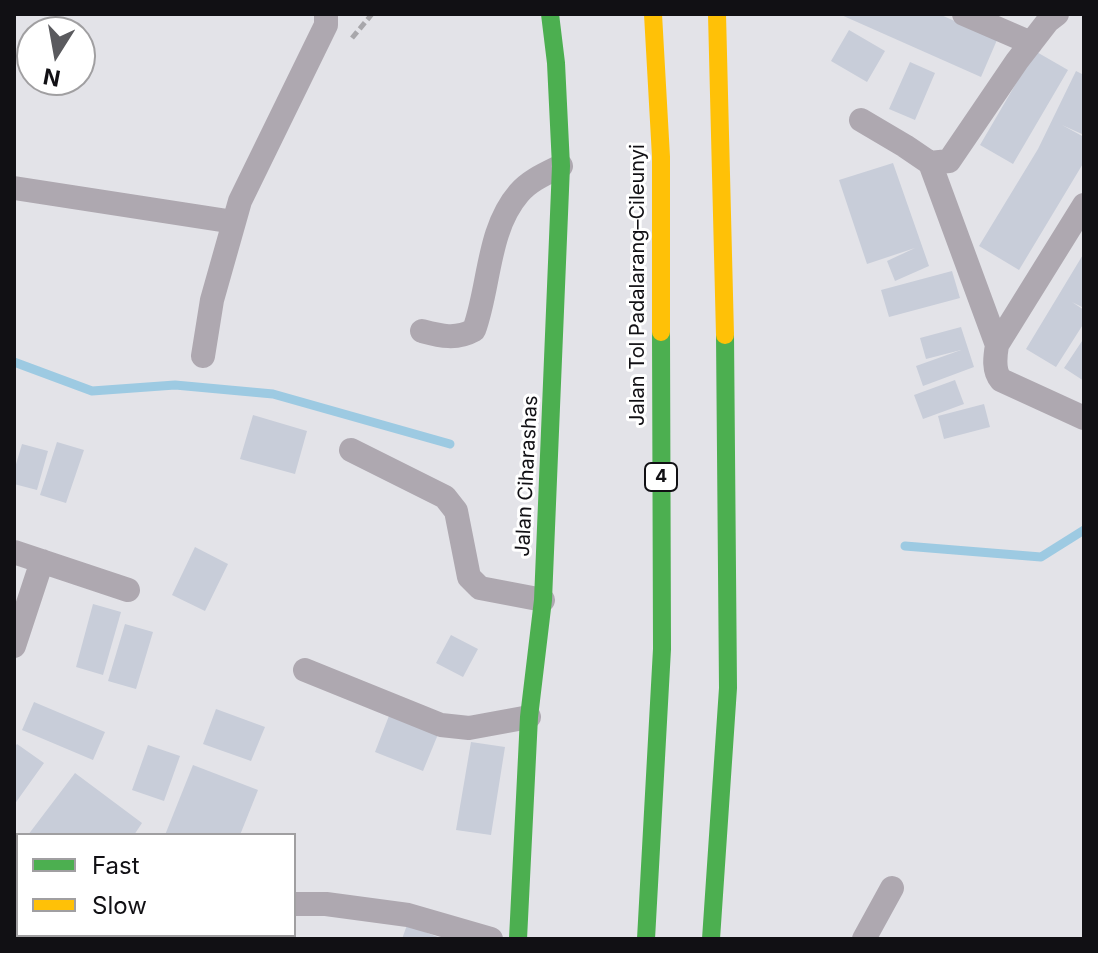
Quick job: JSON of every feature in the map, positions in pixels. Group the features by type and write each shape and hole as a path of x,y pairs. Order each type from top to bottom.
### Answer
{"main road":[{"name":"Jalan Ciharashas","path":"518,939 529,717 543,600 561,166 556,63 550,14"},
{"name":"Jalan Tol Padalarang–Cileunyi","path":"646,939 662,649 661,157 653,14"},
{"path":"711,939 728,688 725,346 717,14"}],"street":[{"path":"203,356 212,300 240,201 326,25 326,14"},
{"path":"964,14 1031,43"},
{"path":"930,163 949,161 955,155 1031,43 1057,14"},
{"path":"861,120 930,163 997,345 996,372 1001,380 1084,418"},
{"path":"422,331 446,337 463,336 474,330 481,312 498,231 518,193 561,166"},
{"path":"14,188 234,222"},
{"path":"997,345 1084,205"},
{"path":"351,450 445,497 456,511 469,577 480,588 543,600"},
{"path":"14,552 128,590"},
{"path":"14,646 42,561"},
{"path":"305,670 441,725 469,728 529,717"},
{"path":"864,939 892,888"},
{"path":"296,904 326,904 408,915 491,939"}],"building":[{"path":"839,14 939,14 997,40 981,77"},
{"path":"849,30 885,51 867,82 831,61"},
{"path":"1035,51 1068,70 1013,164 980,145"},
{"path":"910,62 935,73 915,120 889,109"},
{"path":"1076,71 1084,75 1084,135 1062,125 1084,137 1084,162 1019,270 979,246 1038,149"},
{"path":"893,163 929,266 895,281 887,261 915,248 867,264 839,180"},
{"path":"1084,253 1084,308 1072,302 1084,310 1084,323 1056,367 1026,349"},
{"path":"952,271 960,298 889,317 881,290"},
{"path":"961,327 974,367 923,386 916,366 961,350 926,359 920,338"},
{"path":"1084,338 1084,381 1064,368"},
{"path":"955,380 964,404 923,419 914,395"},
{"path":"984,404 990,427 944,439 938,416"},
{"path":"253,415 307,431 295,474 240,459"},
{"path":"57,442 84,450 66,503 40,495"},
{"path":"22,444 48,451 37,490 14,484 14,471"},
{"path":"195,547 228,564 205,611 172,595"},
{"path":"93,604 121,612 103,675 76,667"},
{"path":"125,624 153,632 136,689 108,681"},
{"path":"451,635 478,649 463,677 436,663"},
{"path":"34,702 105,732 93,760 22,730"},
{"path":"392,708 441,727 423,771 375,752"},
{"path":"216,709 265,727 251,761 203,744"},
{"path":"471,742 505,747 491,835 456,830"},
{"path":"17,744 44,763 14,805 14,748"},
{"path":"148,745 180,756 164,801 132,790"},
{"path":"193,765 258,790 241,833 166,833"},
{"path":"75,773 142,823 135,833 30,833"},
{"path":"407,925 443,939 402,939"},
{"path":"42,937 82,937 81,939"},
{"path":"160,937 165,939 119,939"}],"waterway":[{"path":"14,362 92,391 175,385 273,394 450,444"},
{"path":"905,546 1041,557 1084,530"}],"traffic: fast":[{"path":"518,939 529,717 543,600 561,166 556,63 550,14"},
{"path":"646,939 662,649 661,332"},
{"path":"711,939 728,688 725,335"}],"traffic: slow":[{"path":"653,14 661,157 661,332"},
{"path":"717,14 725,335"}]}
